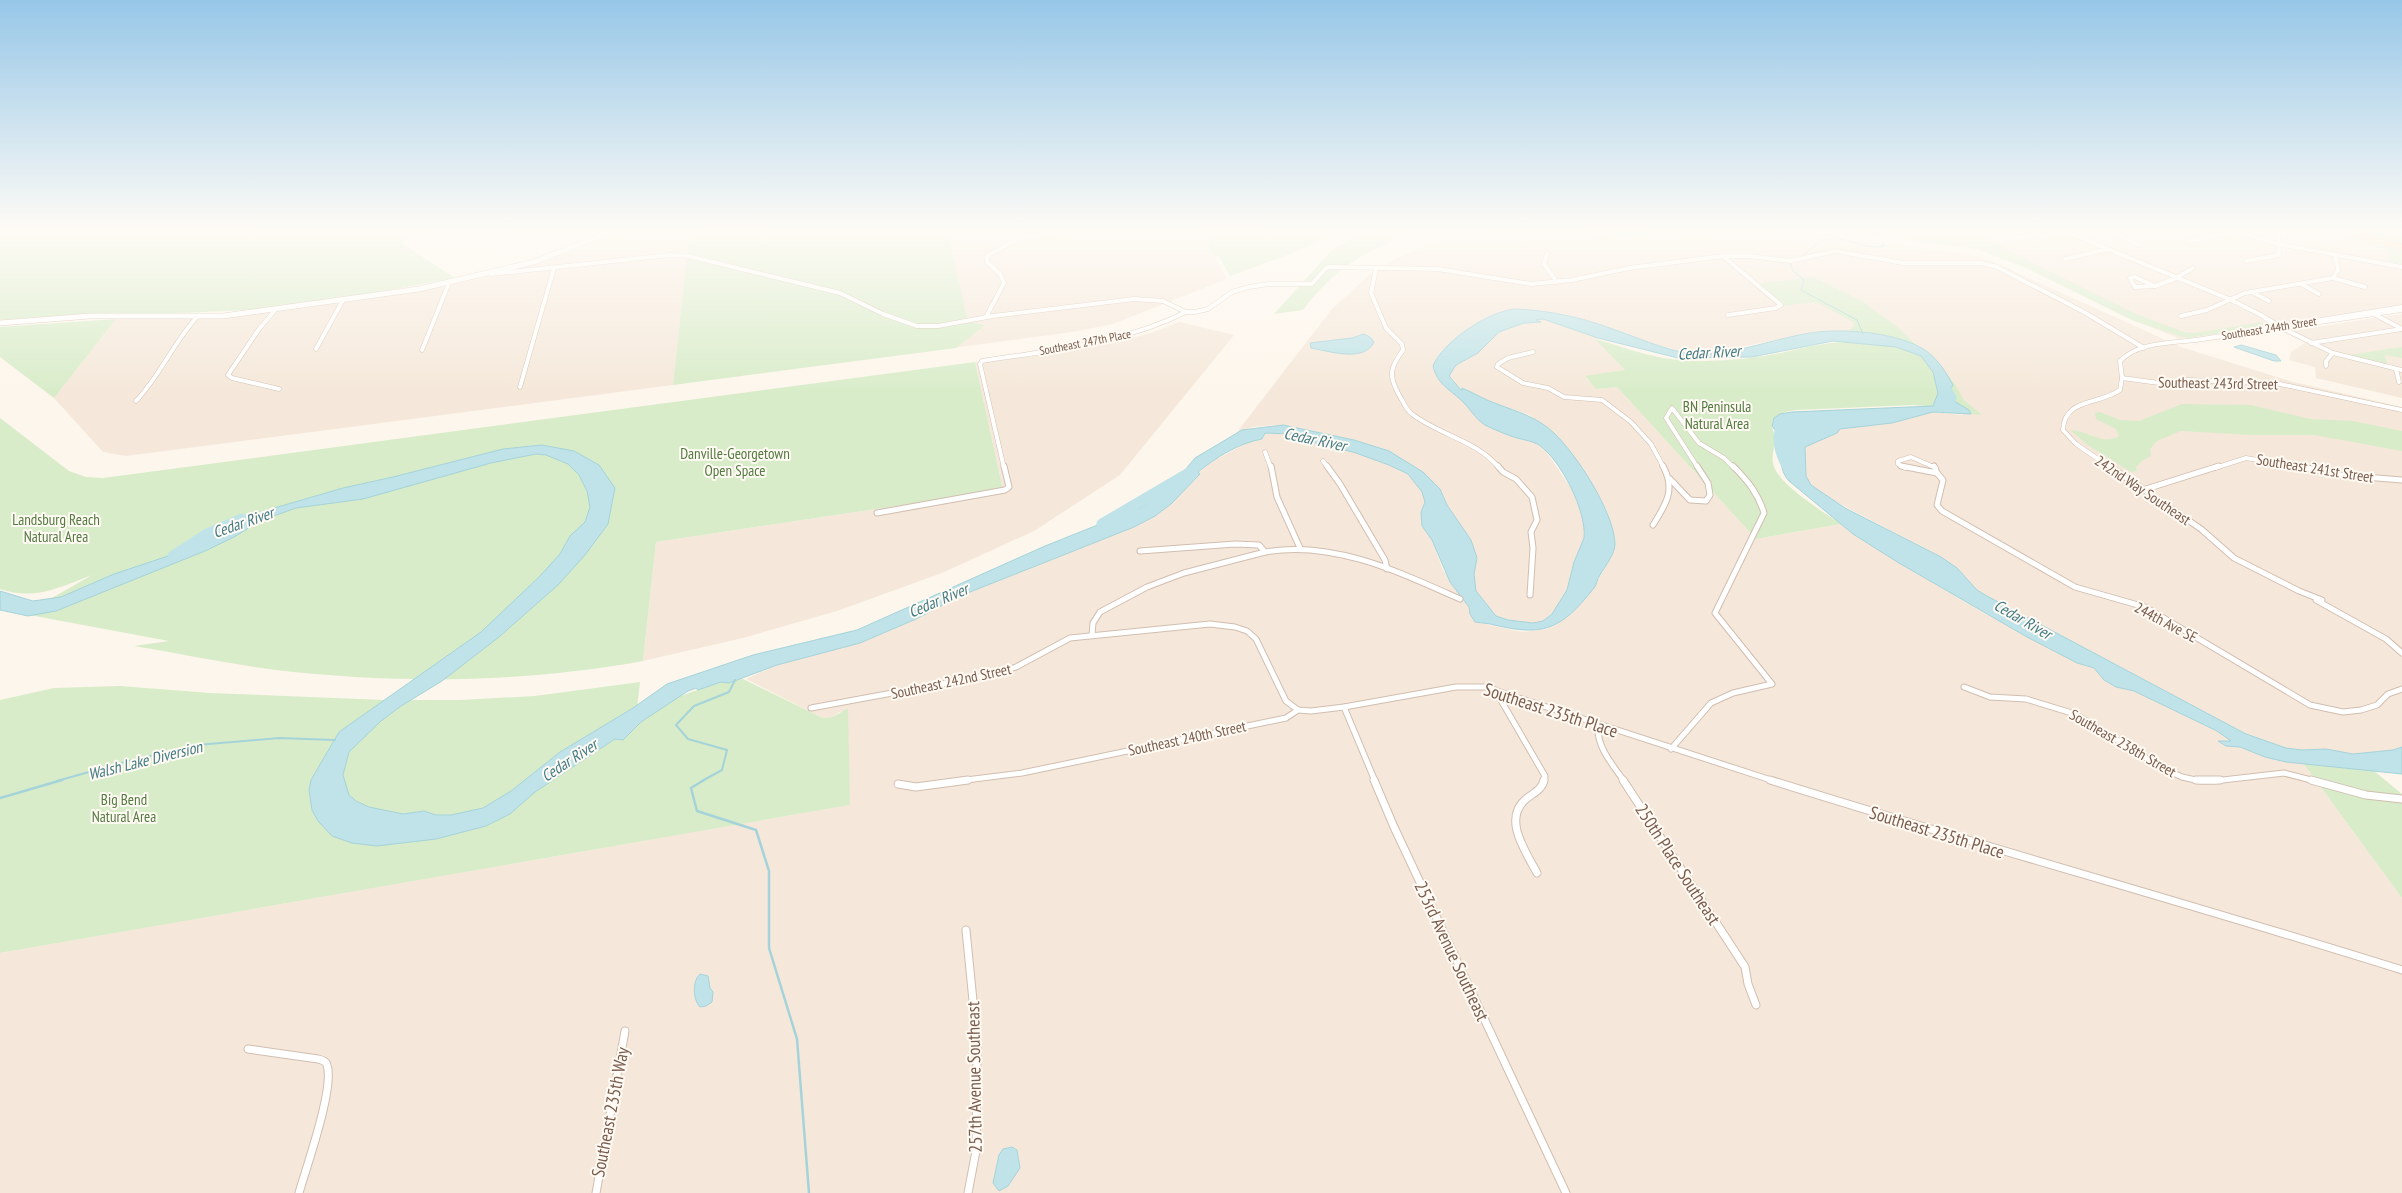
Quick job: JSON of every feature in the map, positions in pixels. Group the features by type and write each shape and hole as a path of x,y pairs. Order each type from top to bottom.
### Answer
{"street":[{"path":"0,323 90,316 197,317 231,315 445,284"},
{"path":"422,350 449,284"},
{"path":"520,387 550,284"},
{"path":"802,284 840,293 883,314 916,326 938,326 986,317 1134,299 1163,301 1186,312"},
{"path":"986,317 1003,284"},
{"name":"Southeast 247th Place","path":"877,513 1005,490 1009,487 981,362 1102,341 1145,331 1186,312 1208,309 1232,292 1258,285 1312,284"},
{"path":"1373,284 1371,293 1386,328 1402,344 1403,350 1395,362 1391,374 1392,382 1406,407 1416,418 1490,456 1503,472 1522,485 1532,497 1537,520 1531,532 1533,548 1530,595"},
{"path":"1728,315 1781,306 1756,284"},
{"name":"Southeast 247th Place","path":"2027,284 2084,312 2144,348"},
{"path":"2135,284 2138,288 2161,284"},
{"path":"2150,284 2155,286"},
{"path":"2191,284 2228,299 2333,352 2402,370"},
{"path":"2181,316 2207,310 2228,299 2251,291 2300,284 2319,294"},
{"path":"2353,284 2365,287"},
{"path":"2251,291 2269,301"},
{"path":"316,349 343,300"},
{"path":"276,309 259,329 228,375 232,378 279,389"},
{"name":"Southeast 244th Street","path":"2122,378 2121,358 2129,352 2144,348 2402,309"},
{"path":"2207,310 2214,312"},
{"path":"2372,313 2402,329"},
{"path":"136,401 159,374 169,352 197,317"},
{"path":"2312,343 2402,329"},
{"path":"1533,352 1508,358 1498,364 1497,367 1523,383 1548,388 1564,397 1596,398 1602,400 1631,422 1651,444 1670,479 1690,500 1706,501 1710,495 1708,483 1666,418 1672,408 1695,439 1736,468 1760,500 1764,513 1715,613 1772,684 1733,693 1711,703 1672,749"},
{"path":"2326,366 2326,361 2333,352"},
{"path":"2396,369 2399,382"},
{"name":"Southeast 243rd Street","path":"2122,378 2159,384 2189,380 2280,384 2402,410"},
{"name":"242nd Way Southeast","path":"2122,378 2120,390 2115,394 2069,409 2063,418 2063,430 2076,444 2201,529 2234,558 2322,600"},
{"path":"1265,452 1271,466 1277,497 1300,548"},
{"path":"1911,457 1919,459 1936,466 1937,473 1902,467 1898,464 1898,461 1911,457"},
{"name":"Southeast 241st Street","path":"2143,490 2246,458 2268,460 2340,475 2402,480"},
{"path":"1323,461 1353,504 1385,560 1387,569"},
{"name":"244th Ave SE","path":"1937,473 1943,480 1937,505 1942,511 2075,588 2145,608 2310,706 2343,712 2361,710 2377,704 2388,694 2402,689"},
{"path":"1653,525 1667,502 1670,479"},
{"path":"1140,551 1253,544 1259,546 1265,552"},
{"path":"1092,635 1093,623 1100,612 1147,587 1184,573 1265,552 1300,548 1339,555 1387,569 1460,599"},
{"path":"2312,596 2329,609 2386,639 2402,653"},
{"name":"Southeast 242nd Street","path":"811,708 995,674 1016,667 1070,638 1092,635 1130,634 1197,624 1235,627 1247,631 1256,639 1286,701 1298,710"},
{"name":"Southeast 240th Street","path":"898,784 916,787 1022,772 1286,718 1298,710 1311,711 1344,707 1456,687 1474,686"},
{"name":"Southeast 235th Place","path":"1474,686 1495,690 1672,749 1928,830 2265,927 2402,970"},
{"name":"Southeast 238th Street","path":"1964,687 1990,697 2026,699 2048,704 2076,714 2164,769 2182,777 2200,781 2214,781 2265,774 2284,774 2366,795 2402,799"},
{"path":"1495,690 1498,700 1545,776 1543,786 1518,806 1514,826 1537,873"},
{"name":"253rd Avenue Southeast","path":"1344,707 1394,827 1566,1193"},
{"name":"250th Place Southeast","path":"1598,725 1598,735 1603,750 1745,968 1748,984 1756,1005"},
{"name":"257th Avenue Southeast","path":"966,930 978,1041 976,1151 968,1193"},
{"name":"Southeast 235th Way","path":"596,1193 625,1031"},
{"path":"248,1049 318,1058 324,1060 327,1065 327,1086 299,1193"}],"shaded area":[{"path":"454,284 684,284 673,385 126,456 103,452 54,398 116,319 223,318 412,292"},
{"path":"934,284 1215,284 1113,324 1072,332 921,352"},
{"path":"1360,284 2042,284 2181,347 2293,382 2402,407 2402,747 2393,750 2353,754 2326,749 2302,750 2286,748 2246,734 1987,596 1977,590 1957,568 1941,557 1823,495 1811,485 1806,476 1805,447 1810,443 1816,442 1840,429 1892,423 1933,412 1963,415 1964,408 1946,372 1926,350 1907,342 1859,332 1812,333 1720,351 1690,353 1653,344 1584,321 1515,309 1503,311 1480,321 1443,349 1436,358 1443,386 1463,401 1475,417 1514,437 1533,442 1545,450 1571,488 1582,515 1585,529 1584,538 1574,562 1567,590 1557,609 1543,621 1533,623 1508,620 1496,616 1476,591 1474,574 1476,566 1475,552 1469,537 1447,505 1440,489 1423,472 1389,451 1354,440 1314,431 1275,425 1253,427 1237,432 1332,309"},
{"path":"2061,284 2402,284 2402,306 2180,339 2121,315"},
{"path":"2402,314 2402,398 2316,378 2315,367 2289,360 2291,352 2305,343 2283,332"},
{"path":"1543,319 1598,338 1596,339 1625,370 1585,377 1597,389 1617,387 1756,539 1841,524 1899,563 1982,612 2077,663 2094,668 2124,689 2134,691 2217,731 2232,741 2219,741 2226,746 2240,747 2265,757 2286,762 2303,763 2402,898 2402,1193 0,1193 0,953 849,805 841,711 833,717 823,718 746,679 777,665 860,643 916,619 960,596 1155,516 1194,481 1198,473 1209,463 1253,440 1262,439 1265,433 1291,434 1318,444 1353,452 1408,474 1422,492 1425,502 1421,512 1422,526 1432,540 1443,570 1469,607 1470,614 1475,622 1522,632 1547,629 1556,625 1571,614 1593,590 1614,551 1613,534 1607,511 1594,487 1553,432 1529,415 1463,391 1449,376 1456,365 1478,353 1499,332 1524,323 1535,323 1535,321"},
{"path":"1179,322 1234,335 1120,475 1034,531 942,573 837,611 743,638 643,661 656,542 1003,490 975,362 1117,342 1154,332"}],"green space":[{"path":"0,284 424,284 351,297 272,308 0,320"},
{"path":"684,284 959,284 968,322 985,325 956,348 673,385"},
{"path":"1302,284 1326,284 1303,310 1274,314"},
{"name":"BN Peninsula Natural Area","path":"1754,284 1827,284 1862,301 1895,325 1942,369 1955,384 1964,400 1982,415 1931,410 1925,406 1914,405 1784,412 1774,418 1772,425 1775,436 1773,463 1776,471 1782,480 1802,497 1841,524 1756,539 1617,387 1596,389 1585,376 1625,370 1595,339 1666,359 1694,361 1751,358 1847,342 1848,332 1854,326 1853,322 1816,302 1781,306"},
{"path":"2058,284 2075,284 2136,314 2184,332 2195,333 2263,322 2263,326 2189,338 2134,321"},
{"path":"116,319 54,398 0,357 0,327"},
{"path":"2402,347 2402,358 2385,355 2387,364 2348,355"},
{"path":"975,362 1003,490 656,542 643,661 552,674 460,679 368,678 276,670 134,646 169,641 24,614 92,575 58,588 36,593 24,594 0,589 0,418 69,471 86,477 103,478"},
{"path":"2182,404 2251,405 2310,419 2353,421 2402,431 2402,451 2314,435 2250,435 2181,431 2157,441 2150,449 2151,456 2136,467 2137,471 2131,472 2089,446 2070,430 2113,439 2119,436 2116,429 2096,419 2095,413 2100,412 2120,420 2139,421"},
{"name":"Big Bend Natural Area","path":"743,679 823,718 833,717 848,708 850,805 0,953 0,700 54,688 120,686 210,693 385,700 460,700 535,696 640,682 637,709 668,701 723,680"},
{"path":"2303,763 2374,771 2402,794 2402,898"}],"water":[{"path":"1515,309 1540,311 1579,318 1660,346 1687,353 1717,353 1810,333 1838,331 1885,335 1900,339 1925,350 1941,366 1953,385 1949,391 1949,398 1969,410 1971,414 1933,412 1892,423 1840,429 1837,433 1805,447 1806,476 1811,485 1845,508 1941,557 1957,568 1977,590 1987,596 2246,734 2286,748 2302,750 2326,749 2353,754 2393,750 2402,747 2402,774 2286,762 2265,757 2240,747 2226,746 2218,741 2231,741 2217,731 2134,691 2116,687 2104,680 2094,668 2077,663 2027,637 1899,563 1853,534 1789,481 1782,466 1782,439 1772,426 1774,418 1780,414 1792,412 1933,406 1938,393 1933,372 1921,356 1896,347 1833,341 1752,357 1678,358 1598,338 1543,319 1536,320 1541,322 1524,323 1499,332 1478,353 1456,365 1449,376 1462,391 1462,388 1548,427 1583,469 1608,516 1615,544 1612,556 1595,586 1571,614 1560,622 1537,630 1524,630 1475,622 1470,614 1469,607 1450,582 1432,540 1422,526 1421,512 1425,502 1422,492 1408,474 1353,452 1318,444 1291,434 1265,433 1262,439 1228,452 1198,472 1200,474 1171,504 1155,516 1134,527 960,596 916,619 860,643 777,665 729,683 721,682 698,690 696,688 688,691 641,722 623,740 615,739 535,792 510,814 486,826 436,839 377,846 352,843 332,836 318,821 312,810 309,790 311,780 339,732 481,632 539,577 560,554 570,536 585,522 590,507 587,491 579,475 568,464 546,455 536,454 491,463 363,499 296,508 260,521 234,537 205,551 56,611 28,616 0,610 0,591 33,601 61,597 114,574 171,555 213,535 240,518 343,488 503,449 542,445 574,451 599,465 615,488 608,524 585,555 558,585 499,637 442,681 401,706 381,721 349,752 343,775 349,795 356,801 369,807 403,814 424,811 436,815 451,815 483,808 511,791 560,752 633,708 667,684 753,655 857,630 1045,546 1140,508 1170,488 1195,458 1242,430 1283,425 1354,440 1389,451 1423,472 1440,489 1447,505 1471,540 1477,558 1474,574 1476,591 1496,616 1508,620 1533,623 1543,621 1552,614 1567,590 1574,562 1584,538 1584,527 1577,501 1564,474 1547,452 1539,445 1505,434 1481,423 1464,403 1440,382 1433,366 1446,347 1468,329 1492,315"},
{"path":"1364,334 1374,342 1362,352 1346,354 1311,348 1310,343 1352,338"},
{"path":"2241,345 2276,355 2281,361 2274,361 2234,347"},
{"path":"700,974 708,976 710,988 713,992 712,1002 700,1007 694,990 697,977"},
{"path":"1012,1147 1017,1150 1020,1168 1008,1186 999,1191 993,1183 999,1155 1003,1149"}],"waterway":[{"path":"1803,284 1801,290 1857,320 1863,334"},
{"name":"Cedar River","path":"1940,408 1949,404 1952,398 1942,380"},
{"name":"Cedar River","path":"1784,421 1779,431 1778,442 1785,464"},
{"name":"Cedar River","path":"1102,524 1189,473"},
{"name":"Cedar River","path":"173,556 207,534 242,519"},
{"path":"702,781 722,770 727,750 688,739 676,725 694,706 729,692 735,680"},
{"name":"Walsh Lake Diversion","path":"57,781 197,745 279,738 335,740"},
{"name":"Walsh Lake Diversion","path":"0,798 62,780"},
{"path":"704,780 691,788 697,811 756,830 769,871 769,948 797,1039 809,1193"}],"park label":[{"name":"Danville-Georgetown Open Space","path":"735,462"},
{"name":"Landsburg Reach Natural Area","path":"56,528"}]}
